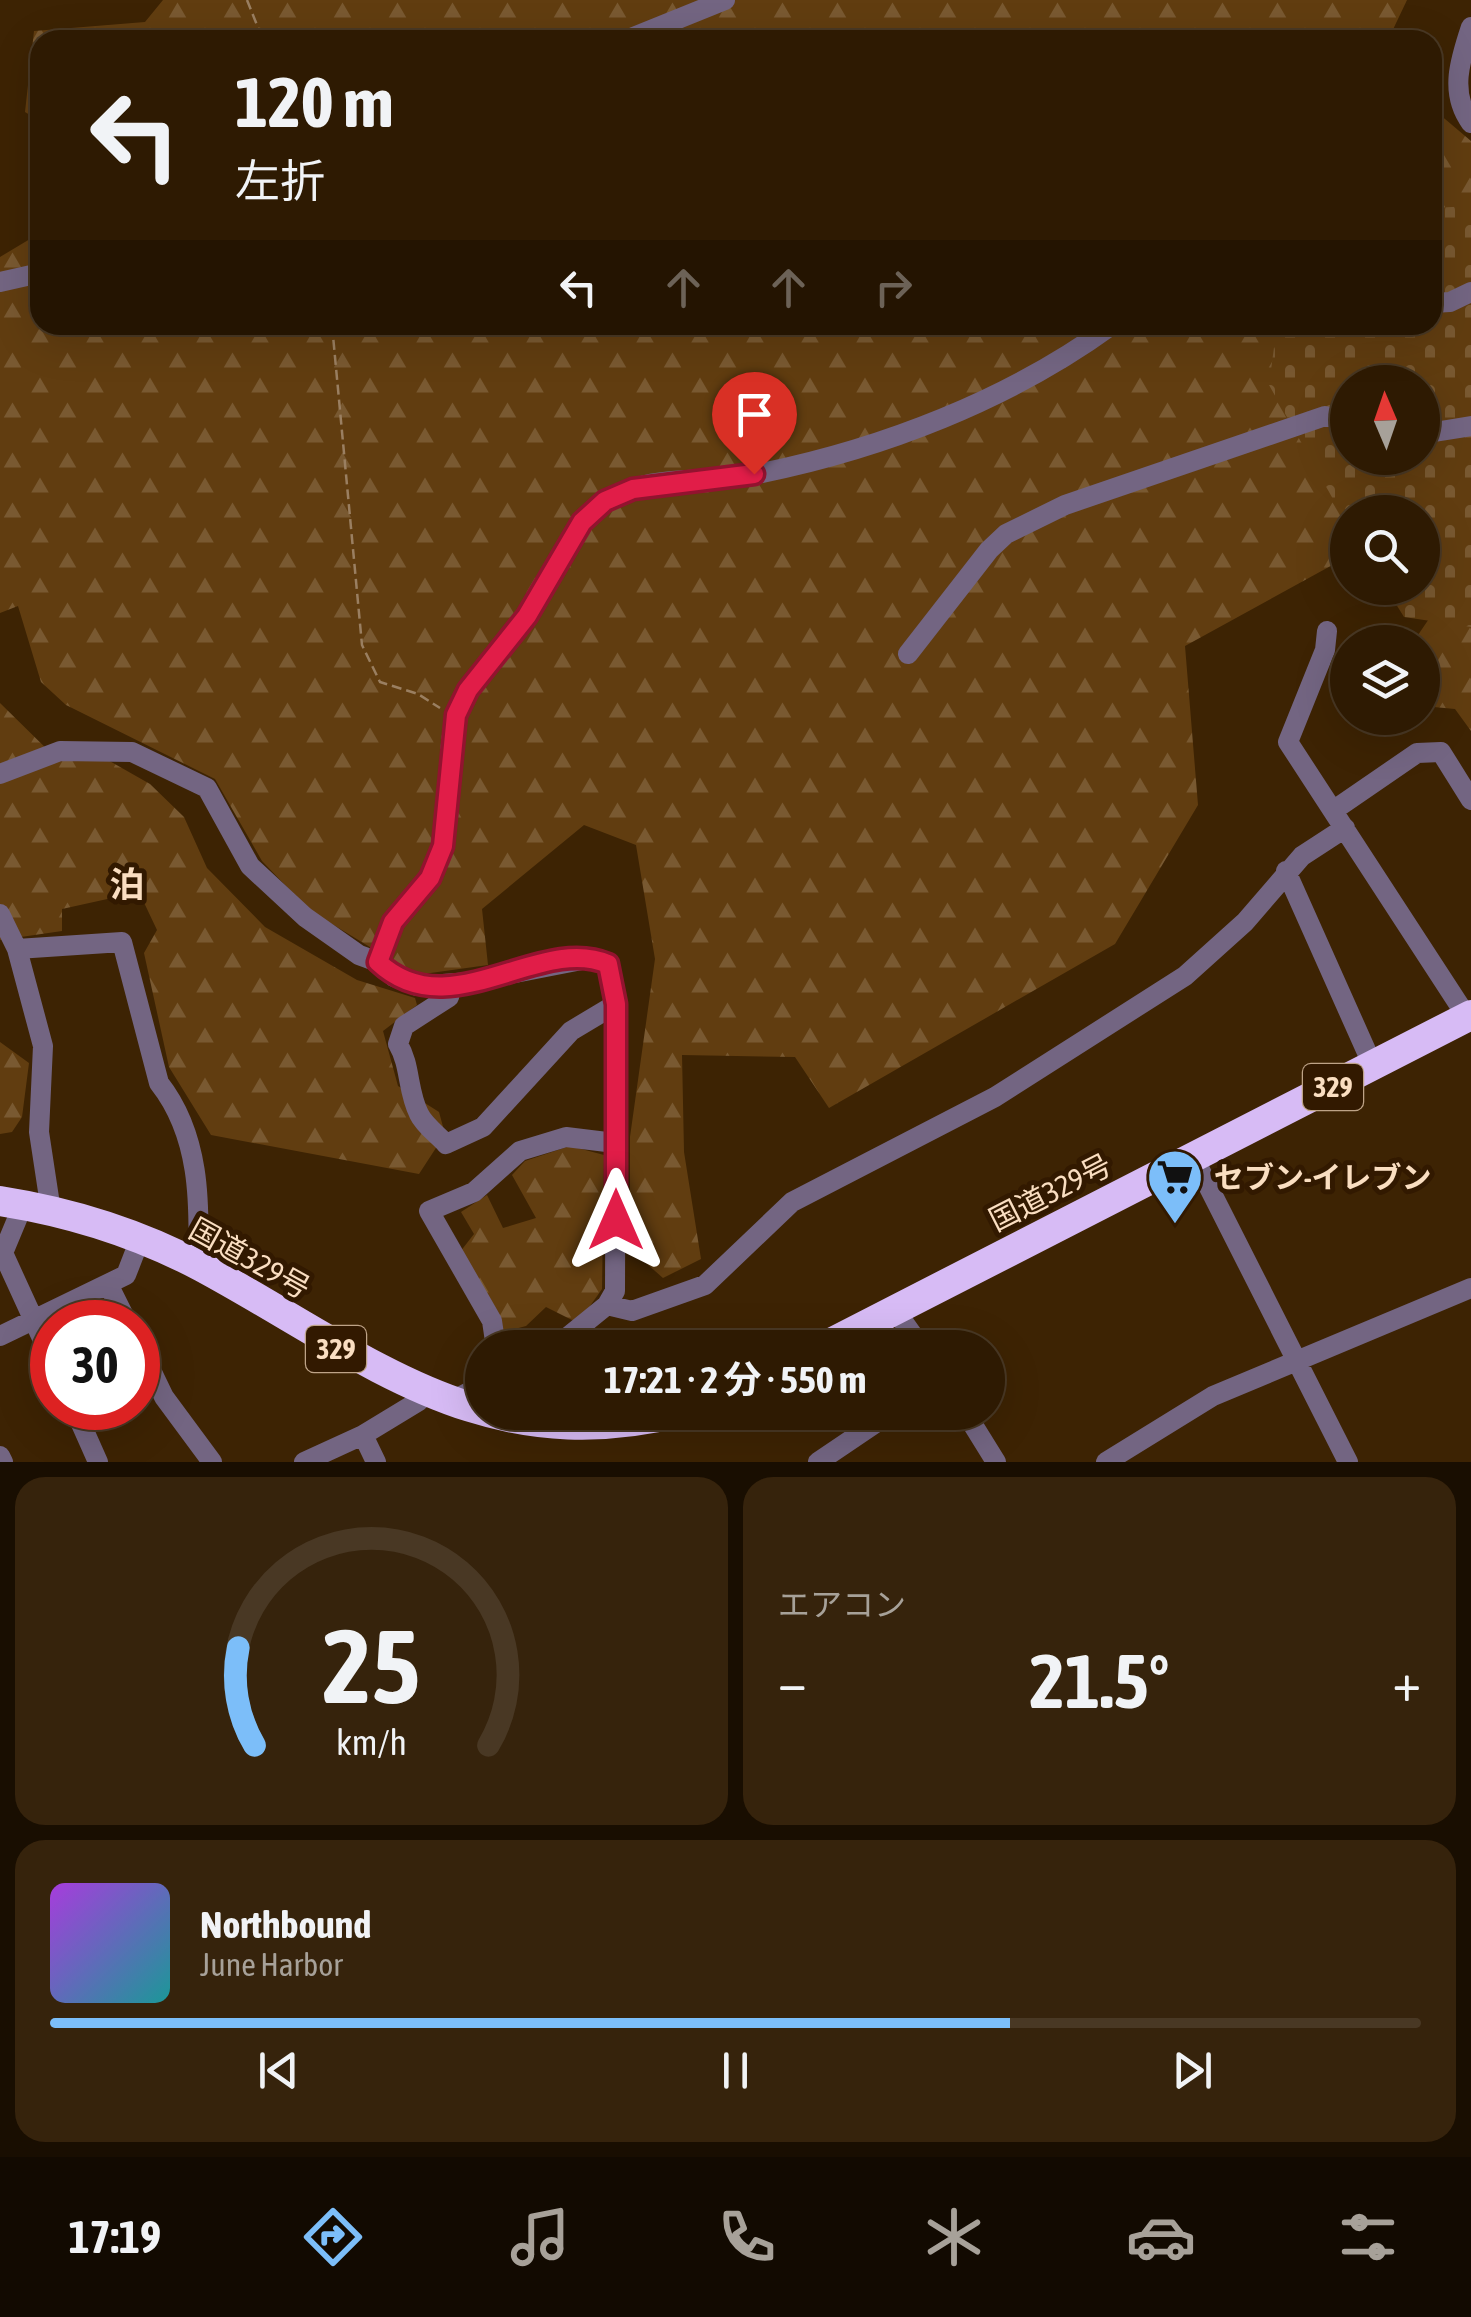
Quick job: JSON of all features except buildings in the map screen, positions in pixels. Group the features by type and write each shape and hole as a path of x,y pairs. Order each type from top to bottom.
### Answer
{"highway":[{"name":"国道329号","path":"856,1330 1469,1016"},
{"name":"国道329号","path":"25,1206 140,1239 198,1265 429,1406 465,1420"},
{"name":"国道329号","path":"493,1430 538,1439 619,1430"}],"street":[{"path":"651,30 725,0"},
{"path":"1471,28 1459,65 1458,94 1471,123"},
{"path":"0,282 30,275"},
{"path":"1442,302 1471,292"},
{"path":"378,962 393,922 430,878 443,846 456,715 468,690 527,616 566,544 605,501 653,484 754,474 884,439 1006,390 1047,369 1097,335"},
{"path":"908,654 988,550 1006,534 1065,505 1330,417"},
{"path":"1440,431 1471,426"},
{"path":"1327,631 1325,650 1288,742 1469,1016"},
{"path":"0,774 60,751 132,752 206,788 250,866 305,917 359,955 378,962 394,977 417,986 452,985 592,958 608,964 616,1004 614,1290 607,1306 577,1330"},
{"path":"607,1306 632,1311 705,1285 792,1202 995,1096 1185,976 1245,922 1286,870 1417,753 1440,752 1471,800"},
{"path":"1286,870 1373,1066"},
{"path":"0,914 17,949 43,1046 40,1132 25,1206 4,1253 30,1311"},
{"path":"17,949 122,942 159,1083 170,1097 192,1148 198,1184 198,1265"},
{"path":"452,985 449,997 404,1026 398,1044 409,1062 409,1082 419,1115 446,1144 484,1127 571,1031 616,1004"},
{"path":"493,1330 492,1321 429,1211 474,1192 520,1151 566,1137 615,1144"},
{"path":"1194,1158 1348,1462"},
{"path":"75,1300 126,1275 140,1239"},
{"path":"108,1284 116,1300"},
{"path":"1106,1462 1214,1396 1471,1288"},
{"path":"895,1310 909,1330"},
{"path":"0,1336 30,1322"},
{"path":"160,1389 212,1462"},
{"path":"304,1462 465,1393"},
{"path":"84,1430 98,1462"},
{"path":"818,1462 865,1430"},
{"path":"976,1430 996,1462"},
{"path":"364,1435 376,1462"}],"path":[{"path":"247,0 259,30"},
{"path":"333,335 362,645 380,682 418,694 456,715"}],"green space":[{"path":"163,0 1407,0 1393,30 46,30 145,22"},
{"path":"30,67 30,115 25,112"},
{"path":"1442,116 1471,141 1471,258 1442,286"},
{"path":"1471,206 1471,627 1404,617 1397,605 1440,605 1440,495 1331,495 1269,385 1276,335 1442,335 1442,208"},
{"path":"30,239 30,335 1408,335 1427,365 1330,365 1330,475 1440,475 1440,384 1471,431 1432,495 1330,495 1330,566 1185,646 1198,805 1115,944 829,1108 795,1057 682,1055 684,1152 701,1259 663,1278 630,1249 630,1137 655,959 636,845 584,825 482,909 488,965 416,975 309,910 262,861 215,779 66,705 41,682 18,606 0,613 0,257"},
{"path":"1437,607 1471,621 1471,731 1455,709 1440,708 1440,625 1425,625"},
{"path":"0,703 59,761 106,759 150,784 184,817 207,868 265,927 357,980 415,998 417,1005 383,1031 398,1086 439,1112 445,1134 419,1174 211,1135 169,1067 144,953 157,930 139,892 62,909 62,931 0,940"},
{"path":"0,1042 29,1063 22,1117 12,1132 0,1134"},
{"path":"570,1146 604,1155 602,1289 578,1323 546,1307 526,1326 499,1330 460,1252 474,1234 461,1212 487,1195 503,1228 536,1218 512,1175 525,1161"}],"place":[{"name":"セブン-イレブン","path":"1175,1226"}],"district":[{"name":"泊","path":"127,884"}],"route":[{"path":"616,1220 616,1004 608,964 592,958 470,982 417,986 394,977 378,962 393,922 430,878 443,846 456,715 468,690 527,616 582,522 605,501 633,489 672,481 754,474"}]}
